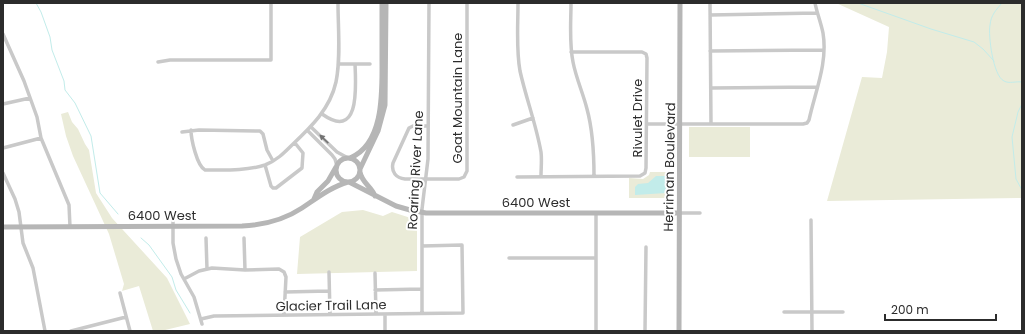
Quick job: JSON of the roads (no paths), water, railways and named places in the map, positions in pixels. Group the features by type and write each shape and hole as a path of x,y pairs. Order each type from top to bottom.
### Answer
{"street":[{"path":"158,62 170,60 271,60 271,3"},
{"path":"191,130 192,140 200,166 204,169 243,170 265,165 273,161 295,143 310,129 322,114 334,91 338,64 338,3"},
{"path":"336,166 341,160 360,153 376,127 382,97 382,3"},
{"path":"310,129 335,159 336,172 338,176 343,181 349,182 356,180 378,131 385,105 386,3"},
{"name":"Roaring River Lane","path":"422,313 422,212 428,159 429,3"},
{"name":"Goat Mountain Lane","path":"428,126 413,126 409,128 392,165 393,172 399,178 405,179 464,177 467,172 467,3"},
{"path":"518,3 518,49 520,70 541,153 541,176"},
{"path":"571,3 574,71 587,108 592,128 594,176"},
{"name":"Herriman Boulevard","path":"679,331 680,3"},
{"path":"710,3 711,124"},
{"path":"647,124 807,123 821,72 823,50 823,33 815,3"},
{"path":"710,15 817,13"},
{"path":"3,34 30,98 42,138 69,205 70,227"},
{"path":"710,51 823,50"},
{"name":"Rivulet Drive","path":"517,177 640,176 645,173 647,124 646,54 642,52 572,52"},
{"path":"338,64 370,64"},
{"path":"322,114 335,121 347,119 350,116 356,95 356,64"},
{"path":"711,88 817,87"},
{"path":"3,104 30,98"},
{"path":"513,126 533,118"},
{"path":"310,129 337,152 357,161 360,170"},
{"path":"182,132 191,130 260,131 264,134 267,150 273,161"},
{"path":"3,148 42,138"},
{"path":"265,165 271,186 276,188 302,168 303,153 295,143"},
{"name":"6400 West","path":"314,198 317,192 328,181 336,166"},
{"name":"6400 West","path":"360,170 363,180 375,196"},
{"path":"3,173 15,199 19,212 23,243 32,268 45,331"},
{"name":"6400 West","path":"3,227 172,227 242,226 264,224 289,215 302,208 314,198 334,187 349,182 396,206 422,212 700,213"},
{"path":"596,213 596,331"},
{"path":"173,217 172,227 175,256 184,279 194,297 202,324"},
{"path":"811,220 812,331"},
{"path":"206,238 206,269"},
{"path":"244,238 245,270"},
{"name":"Glacier Trail Lane","path":"201,319 214,316 463,313 462,245 422,246"},
{"path":"645,331 646,247"},
{"path":"509,258 596,258"},
{"path":"184,279 206,269 279,269 284,272 286,277 284,315"},
{"path":"329,272 330,314"},
{"path":"375,273 376,314"},
{"path":"376,290 422,289"},
{"path":"285,292 329,291"},
{"path":"120,293 130,331"},
{"path":"784,312 843,312"},
{"path":"385,314 385,331"},
{"path":"71,331 126,317"}],"water":[{"path":"656,176 667,177 666,193 635,195 635,187 638,184 648,183"}],"waterway":[{"path":"36,3 50,37 52,50 64,81 65,90 75,103 91,136 100,193 118,214"},
{"path":"858,3 931,29 974,42 994,61"},
{"path":"1002,3 993,15 990,25 990,37 994,64 1000,78 1004,81 1022,82"},
{"path":"1022,104 1018,112 1012,137 1016,179 1022,190"},
{"path":"141,238 149,245 172,277 176,290 190,313"}]}
